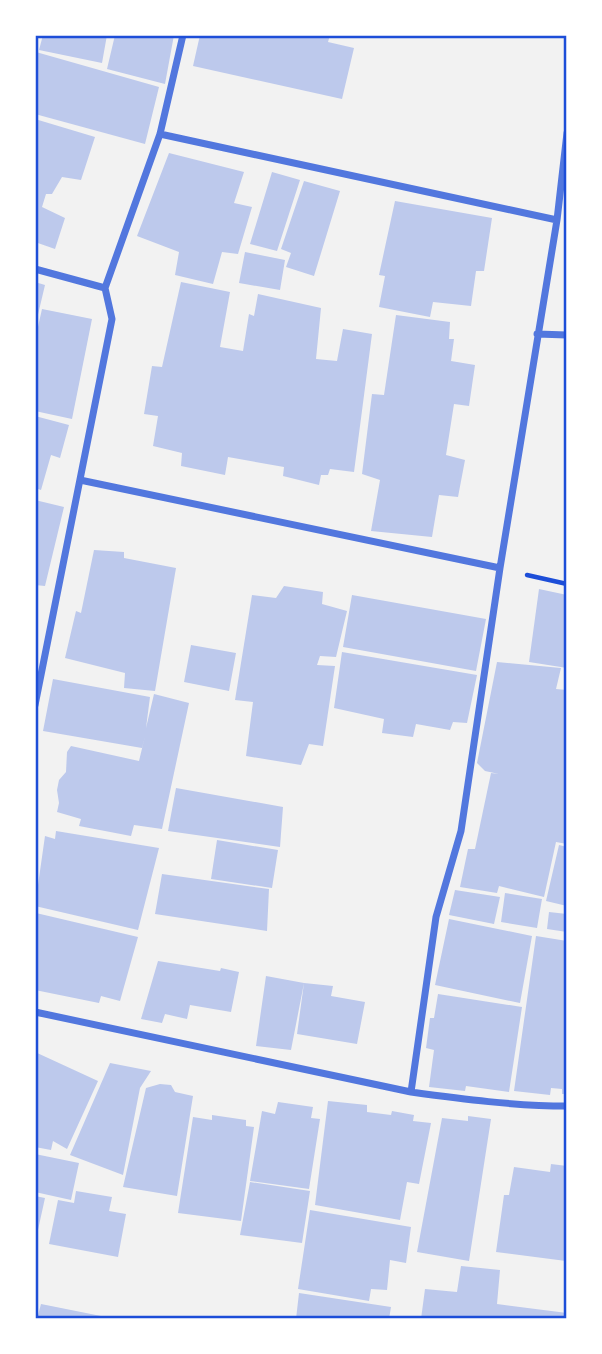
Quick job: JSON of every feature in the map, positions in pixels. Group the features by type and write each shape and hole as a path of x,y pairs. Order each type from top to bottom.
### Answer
{"street":[{"path":"35,705 112,319 105,288 160,134 183,35"},
{"path":"160,134 557,220"},
{"path":"411,1092 436,918 461,831 499,568 557,220 567,134"},
{"path":"35,269 105,288"},
{"path":"537,334 567,335"},
{"path":"80,480 499,568"},
{"path":"35,1012 411,1092 544,1106 567,1105"}],"path":[{"path":"499,568 567,584"}],"building":[{"path":"43,35 107,35 102,63 39,50"},
{"path":"115,35 174,35 165,84 107,69"},
{"path":"200,35 330,35 328,42 354,48 342,99 193,66"},
{"path":"36,52 159,87 145,144 35,114"},
{"path":"35,119 95,137 81,180 62,177 52,194 46,194 42,207 65,218 55,249 35,242"},
{"path":"169,153 244,172 234,203 252,207 238,254 222,252 213,284 175,275 179,252 137,236"},
{"path":"272,172 300,180 277,251 250,244"},
{"path":"304,181 340,191 314,276 286,267 291,253 281,249"},
{"path":"395,201 492,218 484,271 476,271 471,306 433,302 430,317 379,307 385,276 379,275"},
{"path":"245,252 285,260 280,290 239,283"},
{"path":"35,282 45,285 36,323 35,323"},
{"path":"181,282 230,292 220,347 243,351 249,314 254,316 258,294 321,308 316,359 337,361 343,329 372,334 354,472 330,469 328,475 321,475 319,485 283,476 284,467 228,457 225,475 181,466 182,453 153,446 158,416 144,414 152,366 162,367"},
{"path":"42,309 92,319 72,419 35,411 35,340"},
{"path":"396,315 450,322 449,339 454,339 451,361 475,365 469,406 454,404 446,455 465,460 458,497 439,495 432,537 371,531 380,480 362,474 372,394 384,395"},
{"path":"35,416 69,425 60,458 51,455 41,490 35,488"},
{"path":"35,500 64,507 45,586 35,585"},
{"path":"94,550 124,552 124,558 176,568 155,691 124,688 125,673 65,658 76,611 81,613"},
{"path":"284,586 323,592 322,604 347,611 336,657 320,656 317,665 335,666 323,746 309,744 301,765 246,756 253,702 235,700 252,595 276,598"},
{"path":"539,589 567,595 567,668 529,662"},
{"path":"352,595 486,619 476,671 343,647"},
{"path":"191,645 236,653 229,691 184,682"},
{"path":"342,652 477,675 467,723 453,722 450,730 416,724 413,737 382,733 384,719 334,708"},
{"path":"497,662 561,668 556,689 567,690 567,844 556,842 544,897 499,886 497,893 460,887 468,849 475,849 491,773 499,774 485,771 477,763"},
{"path":"53,679 150,697 146,728 154,694 189,703 162,829 134,825 131,836 79,826 81,819 57,812 59,780 66,772 67,752 71,746 139,761 145,736 142,748 43,731"},
{"path":"176,788 283,807 280,847 168,831"},
{"path":"56,831 159,848 138,930 35,906 45,836 55,839"},
{"path":"217,840 278,850 272,888 211,879"},
{"path":"559,845 567,847 567,906 546,901"},
{"path":"162,874 269,889 267,931 155,914"},
{"path":"455,890 500,897 494,924 449,915"},
{"path":"505,893 542,899 537,928 501,922"},
{"path":"549,912 567,914 567,932 547,929"},
{"path":"36,913 138,937 120,1001 101,996 99,1003 35,990"},
{"path":"449,919 532,936 520,1003 435,985"},
{"path":"536,936 567,941 567,1094 562,1094 562,1089 551,1088 550,1095 514,1091"},
{"path":"158,961 239,972 231,1012 190,1005 187,1019 165,1014 162,1023 141,1019"},
{"path":"266,976 304,983 291,1050 256,1046"},
{"path":"304,983 333,986 331,996 365,1002 357,1044 297,1034"},
{"path":"438,994 522,1007 509,1092 466,1086 465,1091 429,1087 434,1050 426,1048 430,1018 434,1018"},
{"path":"35,1052 98,1081 67,1149 53,1141 51,1150 35,1147"},
{"path":"110,1063 151,1071 140,1088 123,1175 70,1155"},
{"path":"160,1084 171,1085 175,1092 193,1096 177,1196 123,1187 146,1088"},
{"path":"328,1101 367,1105 367,1112 391,1115 392,1111 414,1115 413,1121 431,1123 419,1184 407,1182 400,1220 315,1205"},
{"path":"278,1102 313,1107 311,1118 320,1119 309,1189 250,1181 262,1111 275,1114"},
{"path":"212,1115 246,1120 246,1126 254,1127 241,1221 178,1213 193,1117 212,1120"},
{"path":"468,1116 491,1119 469,1261 417,1252 442,1118 468,1121"},
{"path":"35,1154 79,1163 71,1200 35,1192"},
{"path":"551,1164 567,1166 566,1261 496,1252 504,1195 509,1195 514,1167 550,1172"},
{"path":"250,1182 310,1191 302,1243 240,1235"},
{"path":"76,1191 112,1197 109,1211 126,1214 118,1257 49,1244 58,1200 74,1203"},
{"path":"35,1196 45,1198 36,1239 35,1239"},
{"path":"310,1210 411,1227 406,1263 390,1260 387,1290 371,1289 369,1301 298,1289"},
{"path":"461,1266 500,1270 497,1304 567,1313 567,1319 421,1319 425,1289 457,1292"},
{"path":"299,1293 391,1307 389,1319 296,1319"},
{"path":"41,1304 101,1316 101,1319 37,1319"}]}
